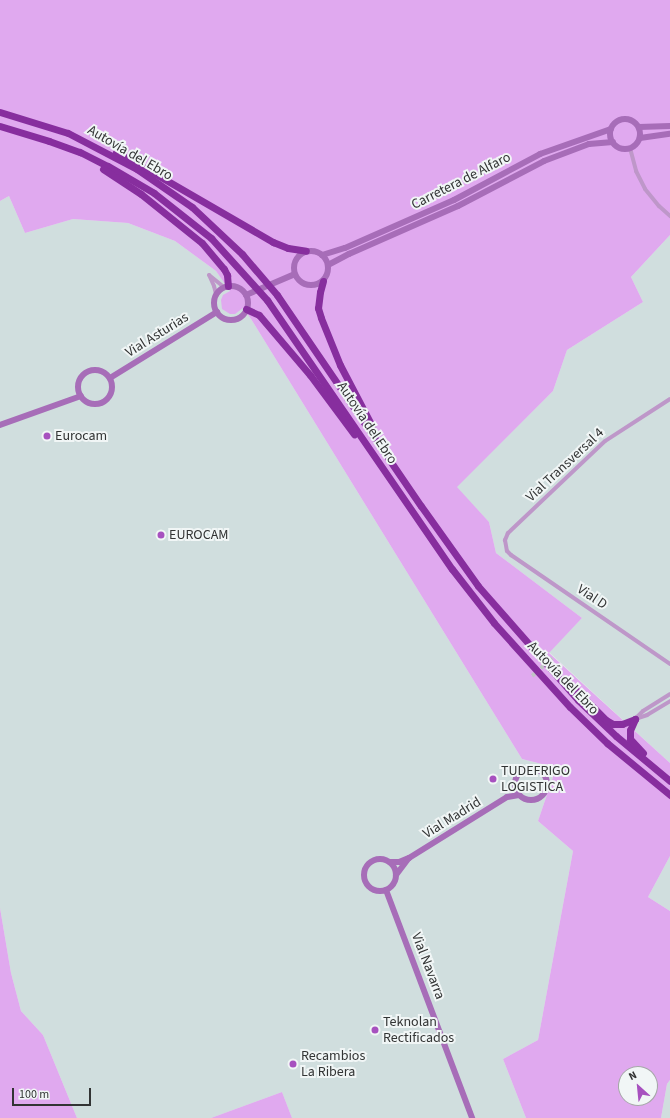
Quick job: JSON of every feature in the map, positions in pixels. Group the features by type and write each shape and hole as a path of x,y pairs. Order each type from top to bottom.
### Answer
{"highway":[{"name":"Autovía del Ebro","path":"0,112 68,133 137,169 176,195 220,233 277,295 386,455 478,586 542,661 578,700 616,736 670,781"},
{"name":"Autovía del Ebro","path":"0,126 80,152 108,166 154,194 210,238 267,300 452,569 494,623 534,670 608,743 670,795"},
{"path":"68,133 93,141 147,169 273,242 288,248 306,251"},
{"path":"50,141 122,180 202,243 218,260 228,275 226,286"},
{"path":"323,281 318,308 321,318 343,371 366,416 381,440 386,455"},
{"path":"246,309 259,315 310,374 349,428 380,465"},
{"path":"548,667 563,677 606,720 613,724 622,724 635,720"},
{"path":"635,720 630,730 630,739 670,776"}],"street":[{"path":"624,119 632,120 638,126 640,138 636,144 630,148 620,148 613,142 610,136 611,129 616,122 624,119"},
{"path":"638,126 670,126"},
{"name":"Carretera de Alfaro","path":"322,255 346,248 454,200 540,154 611,129"},
{"path":"640,138 670,134"},
{"name":"Carretera de Alfaro","path":"328,265 349,254 458,206 544,161 589,144 613,142"},
{"path":"630,148 636,171 645,189 659,206 670,216"},
{"path":"306,251 319,252 322,255 328,265 327,276 323,281 309,285 304,284 295,274 295,261 306,251"},
{"path":"246,295 295,274"},
{"path":"209,275 226,286 238,287 246,295 248,304 246,309 239,317 234,319 223,318 216,312 214,306 216,294 209,275"},
{"path":"216,294 226,286"},
{"name":"Vial Asturias","path":"110,378 216,312"},
{"path":"100,371 110,378 112,391 104,401 91,403 81,396 79,383 87,373 100,371"},
{"path":"0,425 81,396"},
{"name":"Vial Transversal 4","path":"505,544 508,533 605,441 670,399"},
{"name":"Vial D","path":"505,544 507,551 511,555 670,664"},
{"path":"635,720 643,711 670,694"},
{"path":"635,720 647,715 670,701"},
{"path":"535,768 545,776 546,788 538,798 526,799 519,795 514,785 515,779 523,769 535,768"},
{"name":"Vial Madrid","path":"390,862 399,862 409,858 507,797 512,792 514,785"},
{"name":"Vial Madrid","path":"507,797 519,795"},
{"path":"380,858 390,862 394,866 396,875 394,883 386,890 374,890 368,886 364,875 365,868 373,860 380,858"},
{"name":"Vial Madrid","path":"396,875 409,858"},
{"name":"Vial Navarra","path":"386,890 472,1118"}],"shaded area":[{"path":"0,0 670,0 670,235 631,277 643,302 567,350 553,391 457,487 489,522 496,553 582,618 549,653 670,763 670,856 648,897 670,911 670,1080 667,1084 661,1118 526,1118 503,1059 538,1040 573,851 538,821 553,777 542,764 522,759 251,319 243,308 235,314 230,314 222,309 221,300 223,295 230,291 216,271 175,241 128,223 73,219 25,233 9,196 0,201"},
{"path":"9,196 25,233 73,219 128,223 175,241 216,271 251,319 522,759 542,764 553,777 538,821 573,851 538,1040 503,1059 526,1118 292,1118 282,1092 211,1118 77,1118 43,1035 21,1011 11,973 0,908 0,201"},
{"path":"670,235 670,763 549,652 582,618 496,553 489,522 456,487 553,391 567,350 643,302 631,277"},
{"path":"670,856 670,911 648,897"},
{"path":"0,908 11,973 21,1011 43,1035 77,1118 0,1118"},
{"path":"670,1080 670,1118 661,1118 667,1084"},
{"path":"282,1092 292,1118 211,1118"}],"tunnel":[{"path":"532,676 552,658"}],"place":[{"name":"Eurocam","path":"47,436"},
{"name":"EUROCAM","path":"161,535"},
{"name":"TUDEFRIGO LOGISTICA","path":"493,779"},
{"name":"Teknolan Rectificados","path":"375,1030"},
{"name":"Recambios La Ribera","path":"293,1064"}]}
